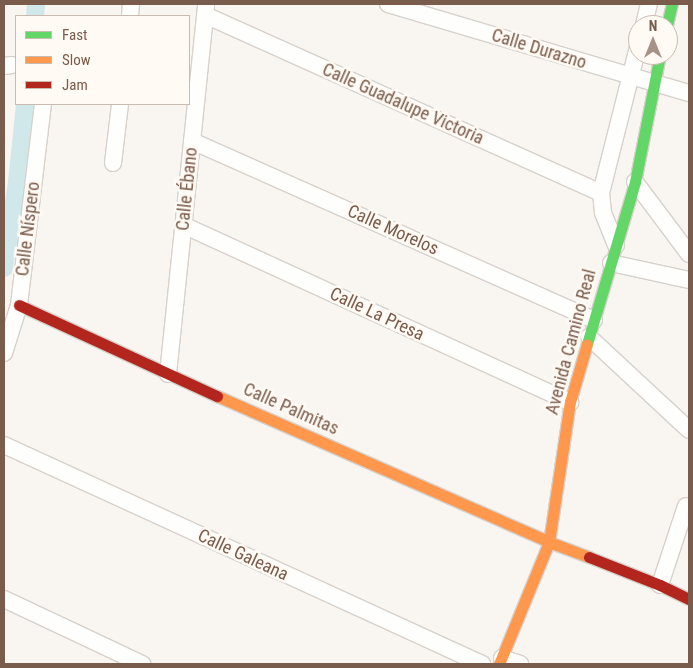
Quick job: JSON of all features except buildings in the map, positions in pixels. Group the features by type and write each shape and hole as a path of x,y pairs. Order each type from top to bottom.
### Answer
{"street":[{"name":"Calle Durazno","path":"388,4 689,93"},
{"name":"Calle Ébano","path":"168,374 206,9"},
{"name":"Calle Guadalupe Victoria","path":"206,9 601,193"},
{"path":"616,245 603,212 601,193 633,65"},
{"name":"Avenida Camino Real","path":"501,661 549,542 570,402 635,182 658,65"},
{"name":"Calle Níspero","path":"4,350 19,305 43,105"},
{"path":"113,164 120,105"},
{"name":"Calle Morelos","path":"192,141 594,320"},
{"path":"635,182 689,254"},
{"name":"Calle La Presa","path":"183,225 570,402"},
{"path":"611,263 689,280"},
{"name":"Calle Palmitas","path":"19,305 168,374 549,542 660,584 689,599"},
{"path":"589,337 689,430"},
{"name":"Calle Galeana","path":"4,445 482,664"},
{"path":"660,584 686,506"},
{"path":"4,600 142,664"},
{"path":"501,661 520,664"}],"waterway":[{"path":"35,15 36,4"},
{"path":"4,268 17,182 25,105"}],"traffic: fast":[{"path":"669,15 672,4"},
{"path":"587,344 635,182 658,65"}],"traffic: slow":[{"path":"499,664 549,542 570,402 587,344"},
{"path":"217,396 549,542 589,557"}],"traffic: jam":[{"path":"19,305 217,396"},
{"path":"589,557 660,585 689,599"}]}
